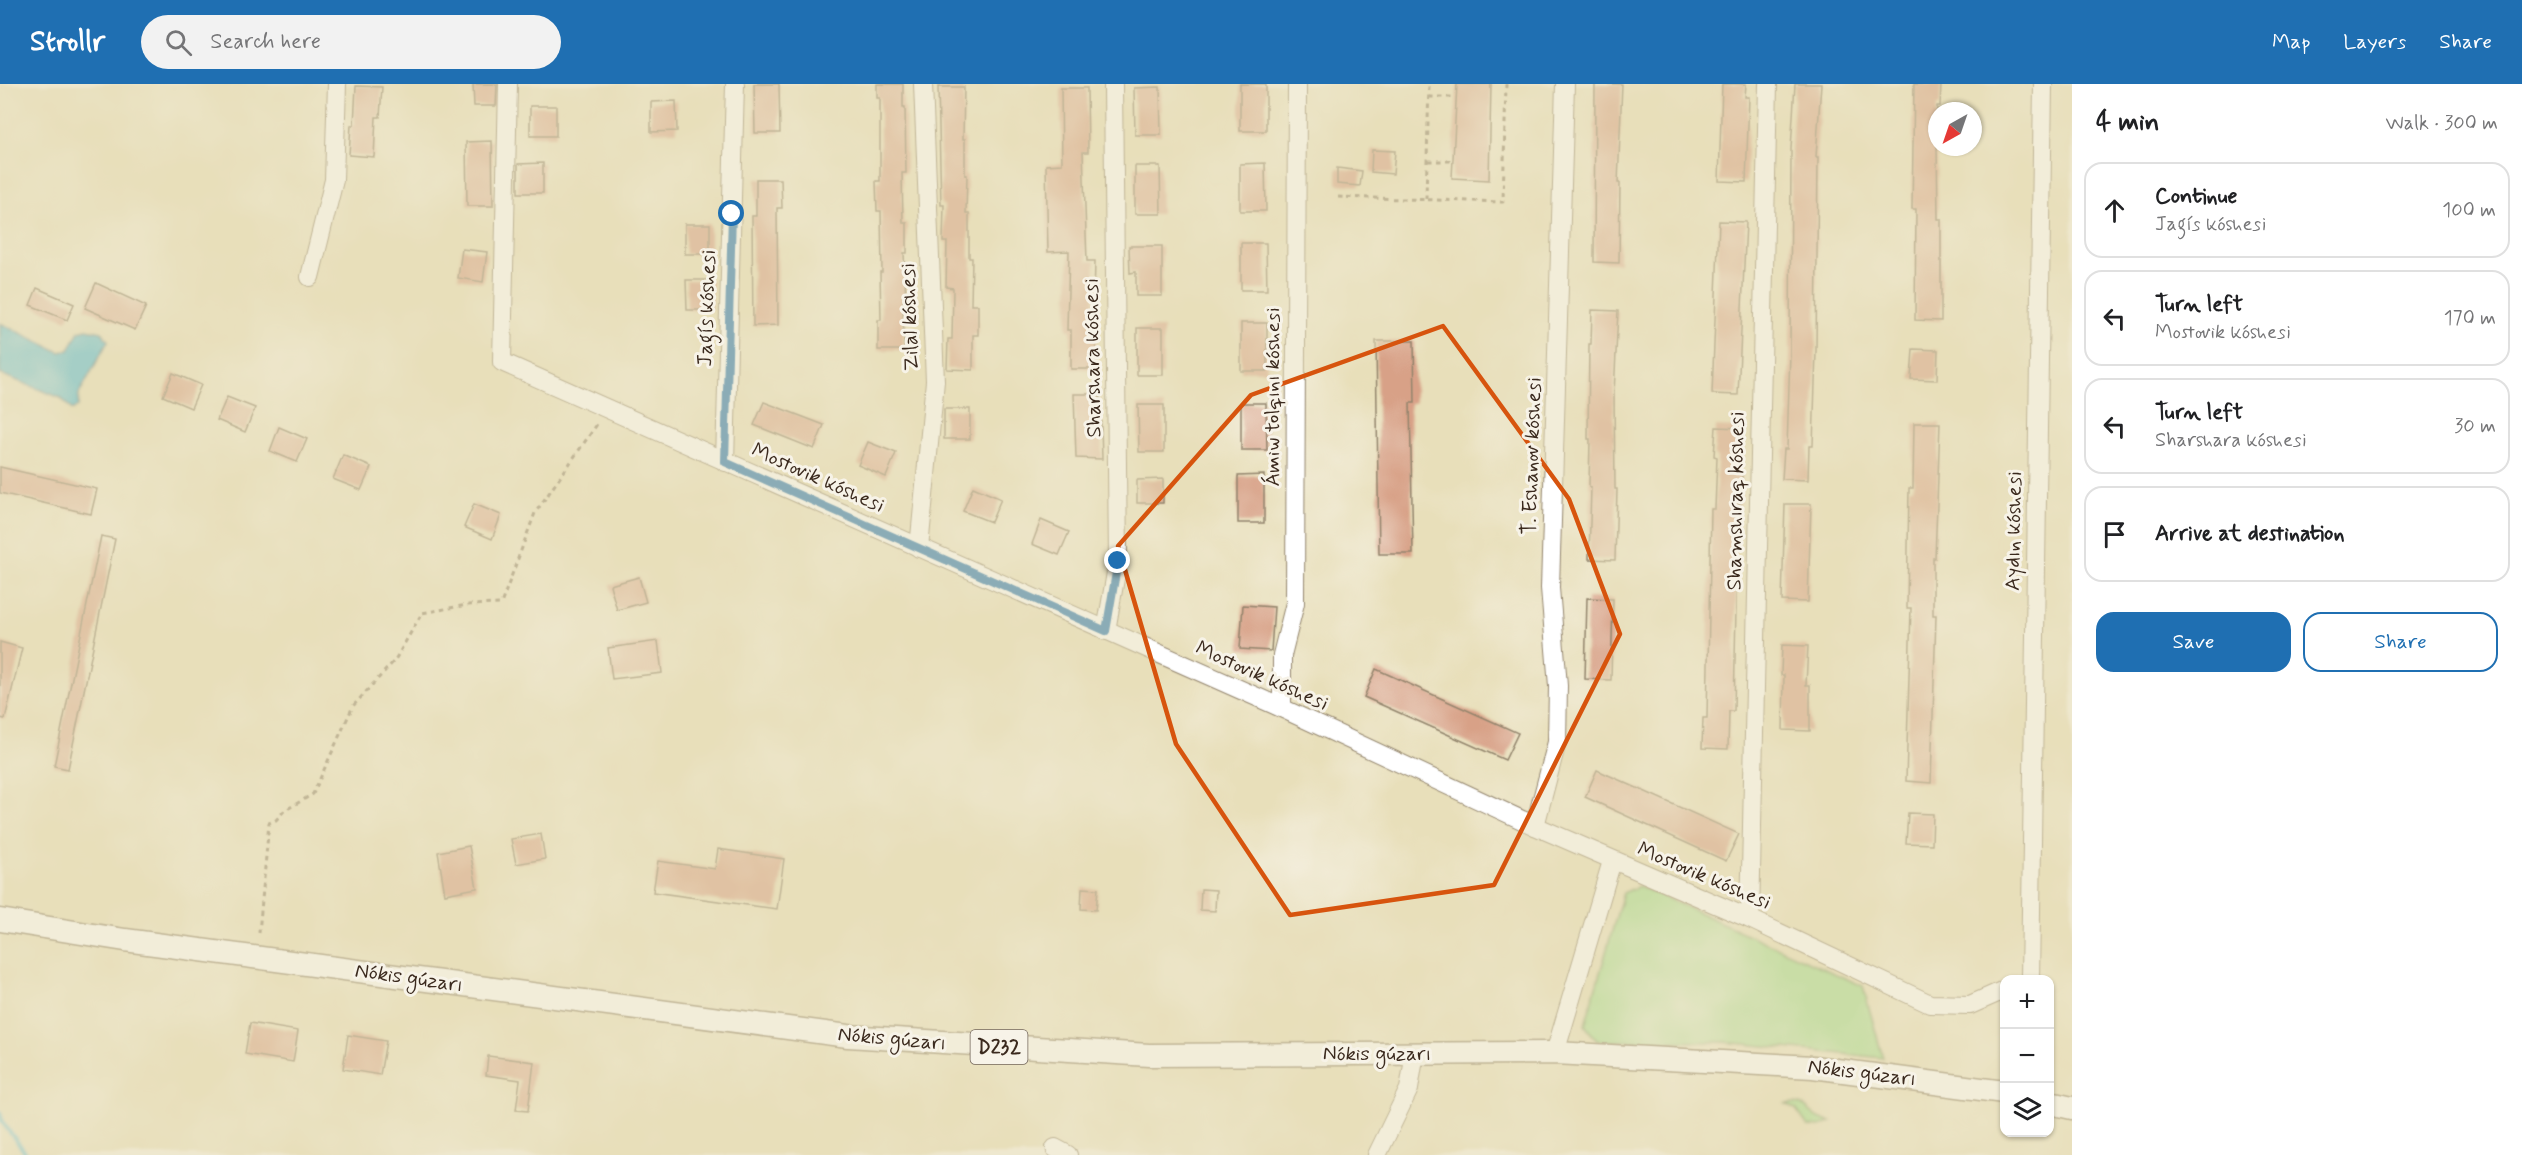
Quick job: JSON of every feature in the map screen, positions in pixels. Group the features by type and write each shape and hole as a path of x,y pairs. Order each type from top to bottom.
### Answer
{"main road":[{"name":"Nókis gúzarı","path":"0,920 148,943 848,1036 1149,1055 1555,1053 1814,1067 2000,1091"},
{"path":"2054,1104 2072,1108"}],"street":[{"path":"310,276 334,180 337,84"},
{"name":"Mostovik kóshesi","path":"508,84 502,362 1282,708 1612,861 1750,919 1930,1004 1970,1005 2000,992"},
{"name":"Jaǵıs kóshesi","path":"725,462 735,84"},
{"name":"Zilal kóshesi","path":"919,548 935,381 923,84"},
{"name":"Sharshara kóshesi","path":"1106,631 1118,561 1113,84"},
{"name":"Ámiw tolqını kóshesi","path":"1282,708 1282,655 1295,603 1297,84"},
{"name":"T. Eshanov kóshesi","path":"1535,826 1557,741 1558,686 1550,588 1565,84"},
{"name":"Shamshıraq kóshesi","path":"1750,919 1768,84"},
{"name":"Aydın kóshesi","path":"2029,975 2043,84"},
{"path":"1555,1053 1612,861"},
{"path":"1377,1155 1409,1089 1415,1053"}],"path":[{"path":"1426,200 1429,84"},
{"path":"1338,197 1503,202 1506,84"},
{"path":"1429,98 1454,97"},
{"path":"1427,161 1453,161"},
{"path":"259,933 269,823 276,820 284,811 314,795 353,706 395,660 422,612 467,605 501,604 535,513 609,410"}],"highlighted area":[{"path":"1443,326 1569,499 1620,634 1494,885 1290,915 1176,744 1118,546 1251,395"}],"green space":[{"path":"1639,886 1863,986 1883,1058 1724,1042 1597,1041 1585,1025 1623,893"},
{"path":"1795,1103 1804,1106 1819,1118 1831,1122 1821,1127 1808,1126 1796,1109 1786,1104"}],"water":[{"path":"0,323 60,352 69,350 79,331 87,329 102,332 108,341 79,394 78,406 72,410 61,398 0,374"}],"building":[{"path":"473,84 497,84 496,106 474,106"},
{"path":"754,84 779,84 780,133 755,133"},
{"path":"877,84 903,84 906,173 902,173 903,223 907,223 907,253 904,253 906,301 903,301 904,350 878,350 878,320 881,320 880,272 882,272 881,211 877,211 876,181 880,181 880,98 877,98"},
{"path":"1240,84 1266,84 1266,131 1240,131"},
{"path":"1457,84 1491,84 1489,180 1452,178"},
{"path":"1595,84 1622,84 1618,183 1620,183 1619,263 1594,262"},
{"path":"1722,84 1746,84 1745,97 1749,97 1746,182 1719,181"},
{"path":"1795,84 1821,84 1816,157 1818,157 1816,351 1813,446 1809,446 1808,480 1782,479 1784,449 1787,449 1791,149"},
{"path":"1914,84 1941,84 1940,102 1928,102 1928,156 1937,156 1938,219 1941,219 1941,321 1915,320 1916,209 1912,209"},
{"path":"356,86 382,87 380,117 376,117 374,157 349,155 351,125 354,125"},
{"path":"938,87 964,87 963,139 965,139 965,175 967,175 966,213 969,213 969,258 972,258 971,305 978,305 978,335 973,335 973,370 947,369 948,339 952,339 953,288 946,287 947,242 943,242 944,205 941,205"},
{"path":"1160,87 1161,135 1135,135 1134,88"},
{"path":"1061,88 1087,88 1088,152 1083,152 1087,261 1095,261 1093,339 1096,339 1096,369 1071,369 1071,330 1067,330 1069,251 1048,252 1046,165 1062,164"},
{"path":"676,101 677,131 651,132 651,102"},
{"path":"530,106 556,106 556,136 530,136"},
{"path":"492,141 493,206 467,206 466,142"},
{"path":"1372,150 1395,151 1393,174 1371,172"},
{"path":"543,163 543,193 518,193 518,164"},
{"path":"1265,163 1266,211 1240,211 1240,164"},
{"path":"1135,166 1160,166 1161,214 1135,214"},
{"path":"1337,168 1362,171 1360,186 1337,184"},
{"path":"756,179 781,179 782,208 777,208 778,325 753,326 752,216 756,216"},
{"path":"1719,221 1746,222 1738,395 1712,394"},
{"path":"685,224 710,224 710,254 685,254"},
{"path":"1241,243 1266,243 1267,290 1241,290"},
{"path":"1129,246 1162,246 1162,296 1136,296 1136,272 1130,273"},
{"path":"462,249 487,252 483,282 458,278"},
{"path":"686,280 712,280 712,310 687,310"},
{"path":"96,283 146,306 135,330 85,308"},
{"path":"37,288 74,304 67,320 30,305"},
{"path":"1592,310 1618,311 1614,394 1615,489 1617,489 1615,560 1589,559 1591,487 1589,487 1590,439 1588,439 1589,344 1591,344"},
{"path":"1241,323 1267,323 1267,371 1241,371"},
{"path":"1137,328 1163,328 1163,375 1137,375"},
{"path":"1376,341 1414,341 1415,403 1410,403 1413,554 1379,554"},
{"path":"1913,349 1938,350 1937,380 1911,379"},
{"path":"173,373 201,385 191,408 163,396"},
{"path":"1074,394 1100,394 1102,459 1076,458"},
{"path":"227,397 255,408 245,432 217,420"},
{"path":"764,402 824,425 814,449 754,425"},
{"path":"1241,403 1266,403 1267,450 1241,450"},
{"path":"1138,405 1164,405 1164,452 1139,452"},
{"path":"944,409 970,409 970,439 944,439"},
{"path":"1914,423 1940,423 1935,558 1933,558 1933,615 1936,615 1931,783 1906,781 1911,608 1907,608 1909,488 1913,488"},
{"path":"279,427 307,439 297,462 270,451"},
{"path":"1716,427 1741,428 1739,474 1742,474 1741,504 1738,504 1734,711 1729,711 1728,749 1702,748 1703,718 1707,718 1711,509 1715,509"},
{"path":"868,442 896,453 886,477 858,465"},
{"path":"343,455 371,467 361,490 333,479"},
{"path":"0,467 97,489 91,514 0,493"},
{"path":"1264,475 1264,523 1238,523 1238,476"},
{"path":"1163,479 1163,503 1137,503 1137,480"},
{"path":"973,487 1001,499 991,522 963,511"},
{"path":"474,504 501,515 492,539 464,527"},
{"path":"1785,504 1811,504 1808,602 1782,601"},
{"path":"1041,520 1069,532 1059,555 1032,544"},
{"path":"101,536 115,539 68,769 54,766"},
{"path":"639,577 646,602 617,610 610,585"},
{"path":"1587,598 1613,599 1611,680 1585,679"},
{"path":"1243,605 1274,607 1271,651 1240,649"},
{"path":"658,641 662,673 612,679 608,648"},
{"path":"0,642 22,648 5,719 0,718"},
{"path":"1782,645 1808,646 1806,685 1810,685 1810,731 1783,730"},
{"path":"1376,669 1518,733 1505,760 1364,697"},
{"path":"1597,770 1739,834 1726,861 1585,797"},
{"path":"1908,813 1933,814 1932,844 1906,843"},
{"path":"541,834 545,859 516,864 511,839"},
{"path":"469,846 477,888 445,894 438,852"},
{"path":"718,849 784,859 777,909 653,892 658,861 715,869"},
{"path":"1082,888 1098,889 1096,910 1081,909"},
{"path":"1201,889 1216,890 1215,911 1200,910"},
{"path":"250,1023 298,1031 293,1062 245,1054"},
{"path":"348,1035 386,1041 380,1075 343,1069"},
{"path":"488,1056 534,1062 528,1111 516,1110 520,1080 486,1075"}],"waterway":[{"path":"0,1113 3,1123 27,1155"}],"route":[{"path":"732,214 725,462 1106,631 1118,561"}]}
